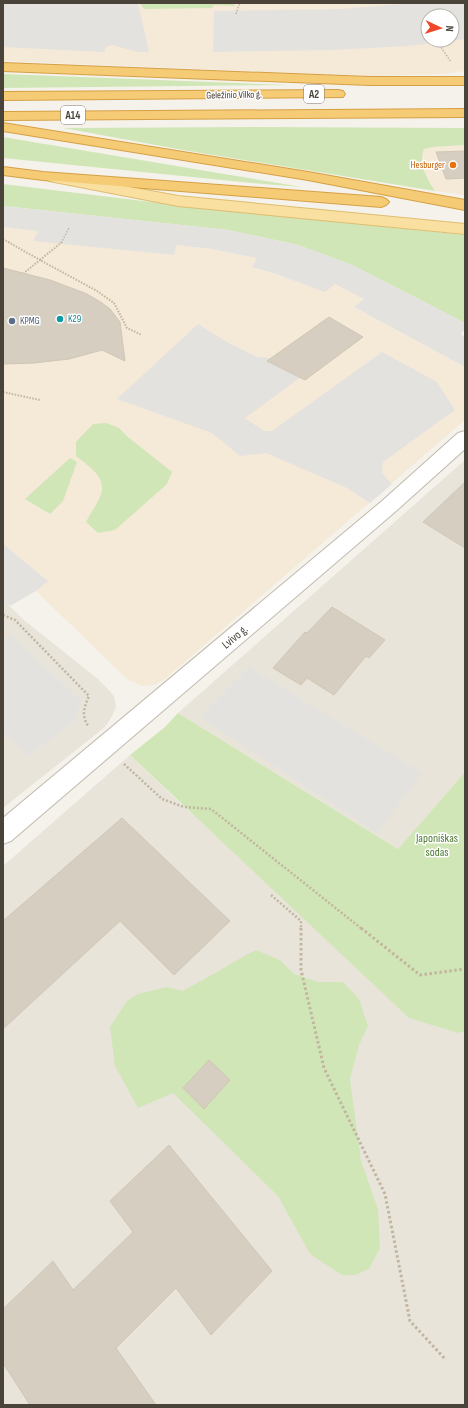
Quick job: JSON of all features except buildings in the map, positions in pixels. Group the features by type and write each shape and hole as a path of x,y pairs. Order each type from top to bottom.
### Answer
{"highway":[{"path":"3,67 317,79 465,81"},
{"name":"Geležinio Vilko g.","path":"3,96 359,94 465,87"},
{"name":"Geležinio Vilko g.","path":"394,113 465,106"},
{"name":"Geležinio Vilko g.","path":"3,116 465,113"},
{"path":"3,126 308,176 465,206"},
{"path":"3,171 43,176 465,209"}],"main road":[{"path":"43,176 178,201 465,229"}],"street":[{"name":"Lvivo g.","path":"3,833 390,506 465,438"}],"path":[{"path":"236,14 239,5 242,3"},
{"path":"442,48 455,67"},
{"path":"24,273 63,241 68,228"},
{"path":"3,239 97,291 114,303 126,328 142,335"},
{"path":"3,392 40,400"},
{"path":"3,615 15,620 89,696 84,709 84,722 106,747 162,799 184,807 211,809 420,975 465,969"},
{"path":"271,895 301,921 301,970 324,1068 385,1194 410,1322 446,1360"}],"shaded area":[{"path":"3,3 465,3 465,71 442,74 373,76 3,61"},
{"path":"3,3 137,3 149,52 138,52 112,45 106,47 104,52 3,47"},
{"path":"414,3 465,3 465,39 460,40 460,8 420,8 420,45 332,50 213,52 214,11 341,9"},
{"path":"465,145 465,195 435,191 425,174 421,157 424,149"},
{"path":"3,206 228,230 298,245 352,265 465,323 465,329 461,334 465,337 465,367 354,307 364,299 335,284 325,292 252,267 257,258 212,249 176,245 174,255 33,241 38,231 3,227"},
{"path":"3,227 38,231 34,240 174,255 176,245 212,249 258,258 252,267 300,282 335,284 364,299 354,307 465,367 465,420 165,679 154,685 142,686 128,680 36,591 48,581 3,544"},
{"path":"198,324 227,342 257,357 272,358 301,377 245,418 264,431 272,431 382,352 437,382 455,410 383,462 382,473 392,484 370,503 347,488 266,453 240,456 212,433 117,399"},
{"path":"465,460 465,772 398,849 178,713"},
{"path":"3,544 48,581 36,591 10,606 3,600"},
{"path":"3,600 25,621 98,679 114,696 116,707 105,727 3,808"},
{"path":"10,635 81,701 74,721 28,756 3,731 3,640"},
{"path":"249,667 422,773 377,833 200,717"},
{"path":"130,755 184,807 458,1033 465,1032 465,1405 3,1405 3,866"}],"green space":[{"path":"140,3 233,3 235,6 214,5 212,8 144,9"},
{"path":"3,74 289,85 3,88"},
{"path":"63,128 465,128 465,145 424,149 422,160 424,171 435,191 183,150"},
{"path":"3,137 302,187 3,158"},
{"path":"3,184 209,209 465,235 465,323 352,265 298,245 228,230 3,206"},
{"path":"106,423 119,428 129,438 172,472 167,484 115,530 98,533 86,522 100,498 102,485 94,470 76,456 76,442 93,424"},
{"path":"70,458 77,462 63,501 50,514 25,499"},
{"name":"Japoniškas sodas","path":"178,713 398,849 465,772 465,1032 458,1033 409,1018 130,755 165,727"},
{"path":"256,950 280,960 294,974 318,982 343,982 359,999 368,1026 359,1045 350,1079 361,1161 378,1209 380,1248 369,1269 355,1275 342,1275 310,1254 278,1196 173,1093 138,1108 115,1066 110,1027 127,1001 138,994 167,987 182,991"}],"place":[{"name":"Hesburger","path":"453,165"},
{"name":"K29","path":"60,319"},
{"name":"KPMG","path":"12,321"}]}
